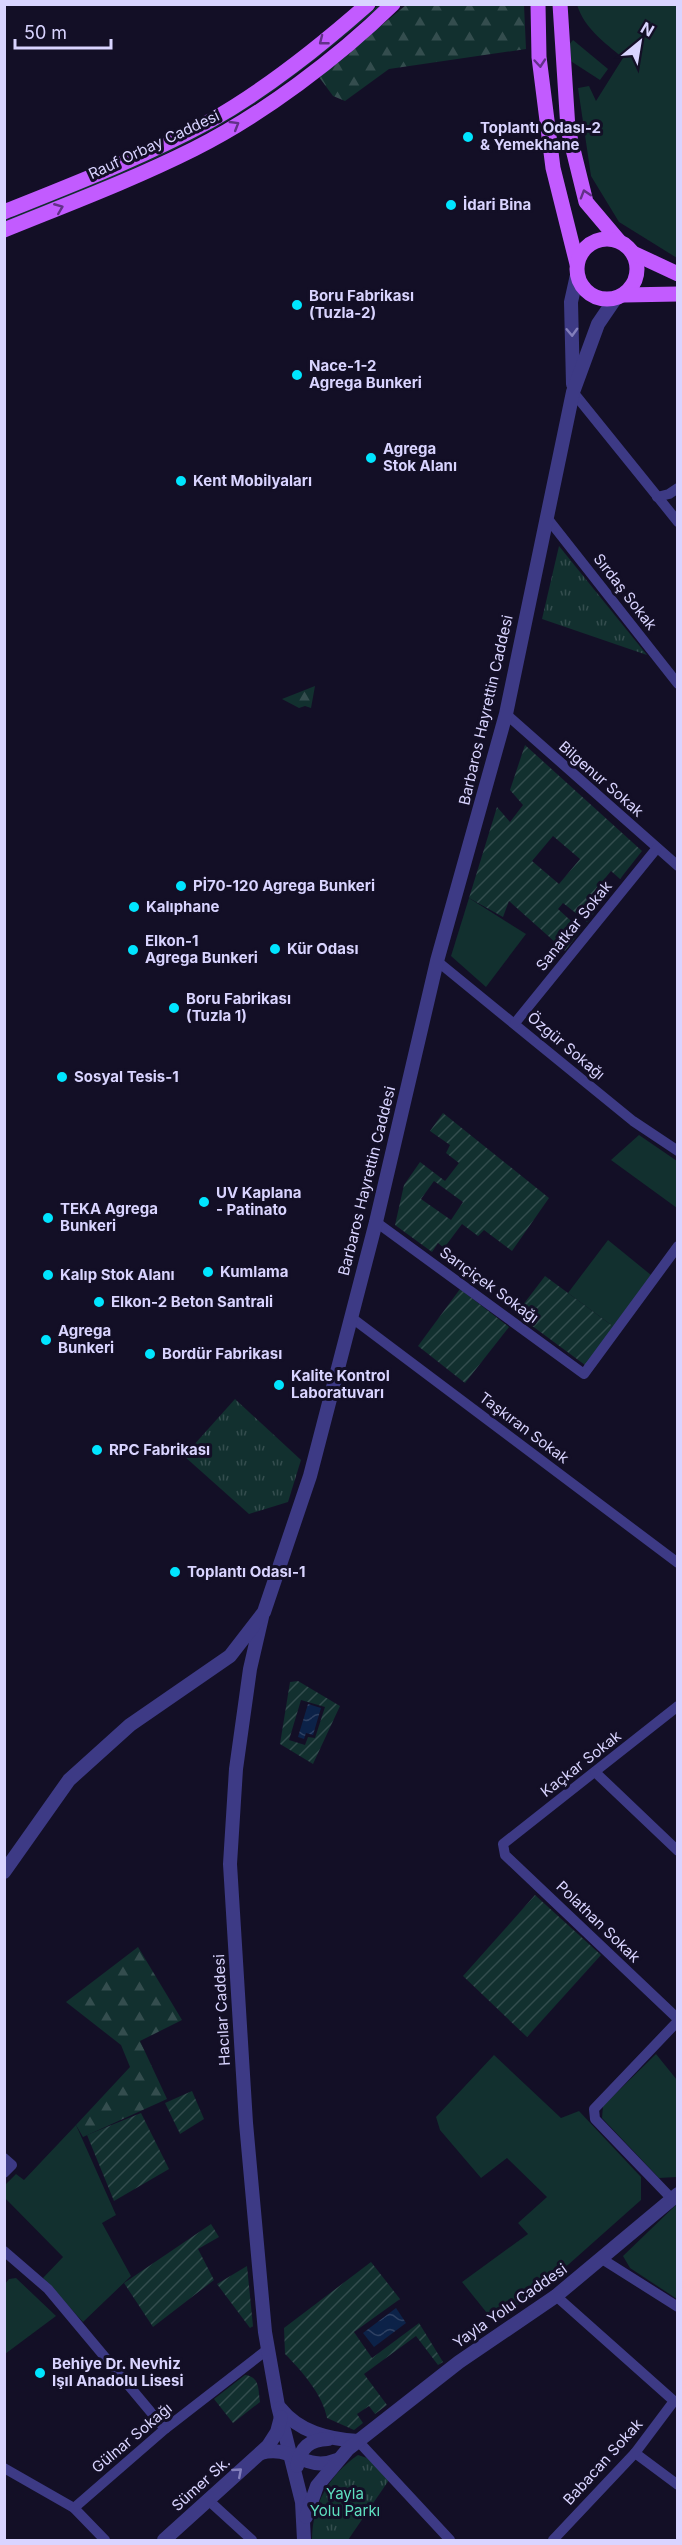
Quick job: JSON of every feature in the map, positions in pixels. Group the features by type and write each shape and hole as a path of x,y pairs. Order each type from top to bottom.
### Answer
{"main road":[{"name":"Rauf Orbay Caddesi","path":"4,212 165,144 210,121 278,76 368,4"},
{"name":"Rauf Orbay Caddesi","path":"4,230 146,171 194,149 235,126 332,57 393,4"},
{"path":"538,4 539,57 553,168 580,284 595,297 678,294"},
{"path":"561,4 568,129 586,202 619,241 633,253 678,274"},
{"path":"577,269 585,248 592,242 610,238 619,241"},
{"path":"619,297 635,280 638,271 633,253"}],"street":[{"path":"577,269 571,302 573,392 678,522"},
{"path":"573,392 598,324 619,297"},
{"name":"Barbaros Hayrettin Caddesi","path":"4,1872 69,1780 130,1725 230,1656 264,1612 310,1476 376,1221 437,961 506,714 573,392"},
{"path":"657,497 669,494 678,488"},
{"name":"Sırdaş Sokak","path":"548,519 678,684"},
{"name":"Bilgenur Sokak","path":"506,714 678,866"},
{"name":"Sanatkar Sokak","path":"515,1023 657,848"},
{"name":"Özgür Sokağı","path":"437,961 633,1120 678,1151"},
{"name":"Sarıçiçek Sokağı","path":"376,1221 585,1374 678,1246"},
{"name":"Taşkıran Sokak","path":"352,1318 678,1563"},
{"name":"Hacılar Caddesi","path":"264,1612 249,1669 236,1769 230,1864 246,2123 268,2349 280,2411 295,2457 304,2524"},
{"name":"Kaçkar Sokak","path":"503,1844 678,1706"},
{"path":"595,1772 678,1851"},
{"name":"Polathan Sokak","path":"503,1844 505,1855 678,2020"},
{"path":"675,2196 595,2119 594,2109 678,2020"},
{"name":"Yayla Yolu Caddesi","path":"304,2524 317,2486 337,2460 358,2441 459,2362 556,2296 675,2196"},
{"path":"4,2251 48,2289 165,2429"},
{"path":"602,2259 678,2307"},
{"name":"Babacan Sokak","path":"553,2541 635,2453 674,2401 556,2296"},
{"name":"Gülnar Sokağı","path":"74,2508 165,2429 268,2349"},
{"path":"280,2411 306,2429 333,2439"},
{"name":"Sümer Sk.","path":"164,2541 207,2499 261,2453 273,2439 280,2411"},
{"path":"295,2457 309,2443 333,2439 358,2441 450,2541"},
{"path":"261,2453 279,2450 316,2464 337,2460"},
{"path":"635,2453 678,2485"},
{"path":"5,2468 74,2508 105,2541"},
{"path":"207,2499 252,2541"},
{"path":"304,2524 304,2541"}],"green space":[{"path":"379,5 382,5 261,100 217,127 139,166 5,222 5,220 142,163 185,142 346,32"},
{"path":"406,5 524,5 526,49 389,69 345,101 333,96 319,77"},
{"path":"577,5 677,5 677,258 619,222 591,176 578,88 589,86 596,101 623,58 590,28 580,14"},
{"path":"573,40 608,69 600,80 569,60 568,46"},
{"path":"559,546 647,655 542,619"},
{"path":"315,686 311,708 305,706 299,708 282,699"},
{"path":"525,745 642,851 620,879 611,871 596,889 606,897 587,922 563,903 558,909 581,930 565,951 509,901 503,917 469,898 497,807 510,822 523,805 510,790","holes":["553,836 580,859 559,884 532,861"]},
{"path":"469,898 526,934 486,987 451,956"},
{"path":"443,1113 549,1198 512,1251 484,1230 478,1236 462,1224 444,1248 438,1243 432,1252 395,1225 404,1185 420,1162 445,1181 459,1163 446,1153 450,1145 430,1131","holes":["434,1181 463,1202 451,1220 421,1199"]},
{"path":"639,1135 677,1161 677,1208 611,1160"},
{"path":"608,1240 651,1275 614,1327 568,1293"},
{"path":"545,1276 614,1327 585,1365 516,1314"},
{"path":"460,1289 509,1327 465,1383 418,1346"},
{"path":"235,1399 301,1460 288,1502 249,1514 184,1456"},
{"path":"298,1681 340,1706 313,1764 280,1744 290,1682","holes":["301,1700 325,1707 315,1738 308,1737 305,1745 289,1740"]},
{"path":"535,1895 601,1955 527,2037 463,1976"},
{"path":"138,1947 182,2020 140,2041 167,2099 83,2137 76,2125 130,2067 121,2045 66,2002"},
{"path":"656,2054 677,2080 677,2177 659,2178 602,2118 603,2106"},
{"path":"494,2055 561,2118 579,2111 641,2177 641,2200 569,2264 495,2323 462,2282 528,2234 518,2223 547,2197 507,2158 481,2178 440,2130 436,2117"},
{"path":"192,2091 204,2119 180,2134 165,2103"},
{"path":"141,2113 169,2169 114,2201 87,2135"},
{"path":"76,2125 116,2215 102,2223 131,2276 83,2322 43,2278 63,2257 5,2198 4,2186 16,2174 24,2180"},
{"path":"677,2204 677,2299 630,2268 623,2256"},
{"path":"211,2224 219,2237 198,2249 214,2280 153,2327 124,2283"},
{"path":"371,2262 400,2299 354,2332 372,2358 419,2323 443,2362 438,2365 416,2336 364,2374 387,2405 375,2414 369,2406 357,2414 363,2423 354,2430 327,2418 316,2392 285,2354 284,2328"},
{"path":"247,2266 253,2326 250,2328 217,2284"},
{"path":"16,2278 56,2316 5,2354 5,2284 9,2279"},
{"path":"245,2375 256,2381 260,2402 233,2423 214,2399"},
{"name":"Yayla Yolu Parkı","path":"358,2455 367,2458 389,2480 348,2540 312,2540 315,2515 324,2492 339,2472"}],"water":[{"path":"308,1704 321,1708 313,1735 306,1733 304,1739 298,1737"},
{"path":"396,2308 406,2323 374,2347 363,2333"}],"place":[{"name":"Toplantı Odası-2 & Yemekhane","path":"468,137"},
{"name":"İdari Bina","path":"451,205"},
{"name":"Boru Fabrikası (Tuzla-2)","path":"297,305"},
{"name":"Nace-1-2 Agrega Bunkeri","path":"297,375"},
{"name":"Agrega Stok Alanı","path":"371,458"},
{"name":"Kent Mobilyaları","path":"181,481"},
{"name":"Pİ70-120 Agrega Bunkeri","path":"181,886"},
{"name":"Kalıphane","path":"134,907"},
{"name":"Kür Odası","path":"275,949"},
{"name":"Elkon-1 Agrega Bunkeri","path":"133,950"},
{"name":"Boru Fabrikası (Tuzla 1)","path":"174,1008"},
{"name":"Sosyal Tesis-1","path":"62,1077"},
{"name":"UV Kaplana - Patinato","path":"204,1202"},
{"name":"TEKA Agrega Bunkeri","path":"48,1218"},
{"name":"Kumlama","path":"208,1272"},
{"name":"Kalıp Stok Alanı","path":"48,1275"},
{"name":"Elkon-2 Beton Santrali","path":"99,1302"},
{"name":"Agrega Bunkeri","path":"46,1340"},
{"name":"Bordür Fabrikası","path":"150,1354"},
{"name":"Kalite Kontrol Laboratuvarı","path":"279,1385"},
{"name":"RPC Fabrikası","path":"97,1450"},
{"name":"Toplantı Odası-1","path":"175,1572"},
{"name":"Behiye Dr. Nevhiz Işıl Anadolu Lisesi","path":"40,2373"}]}
